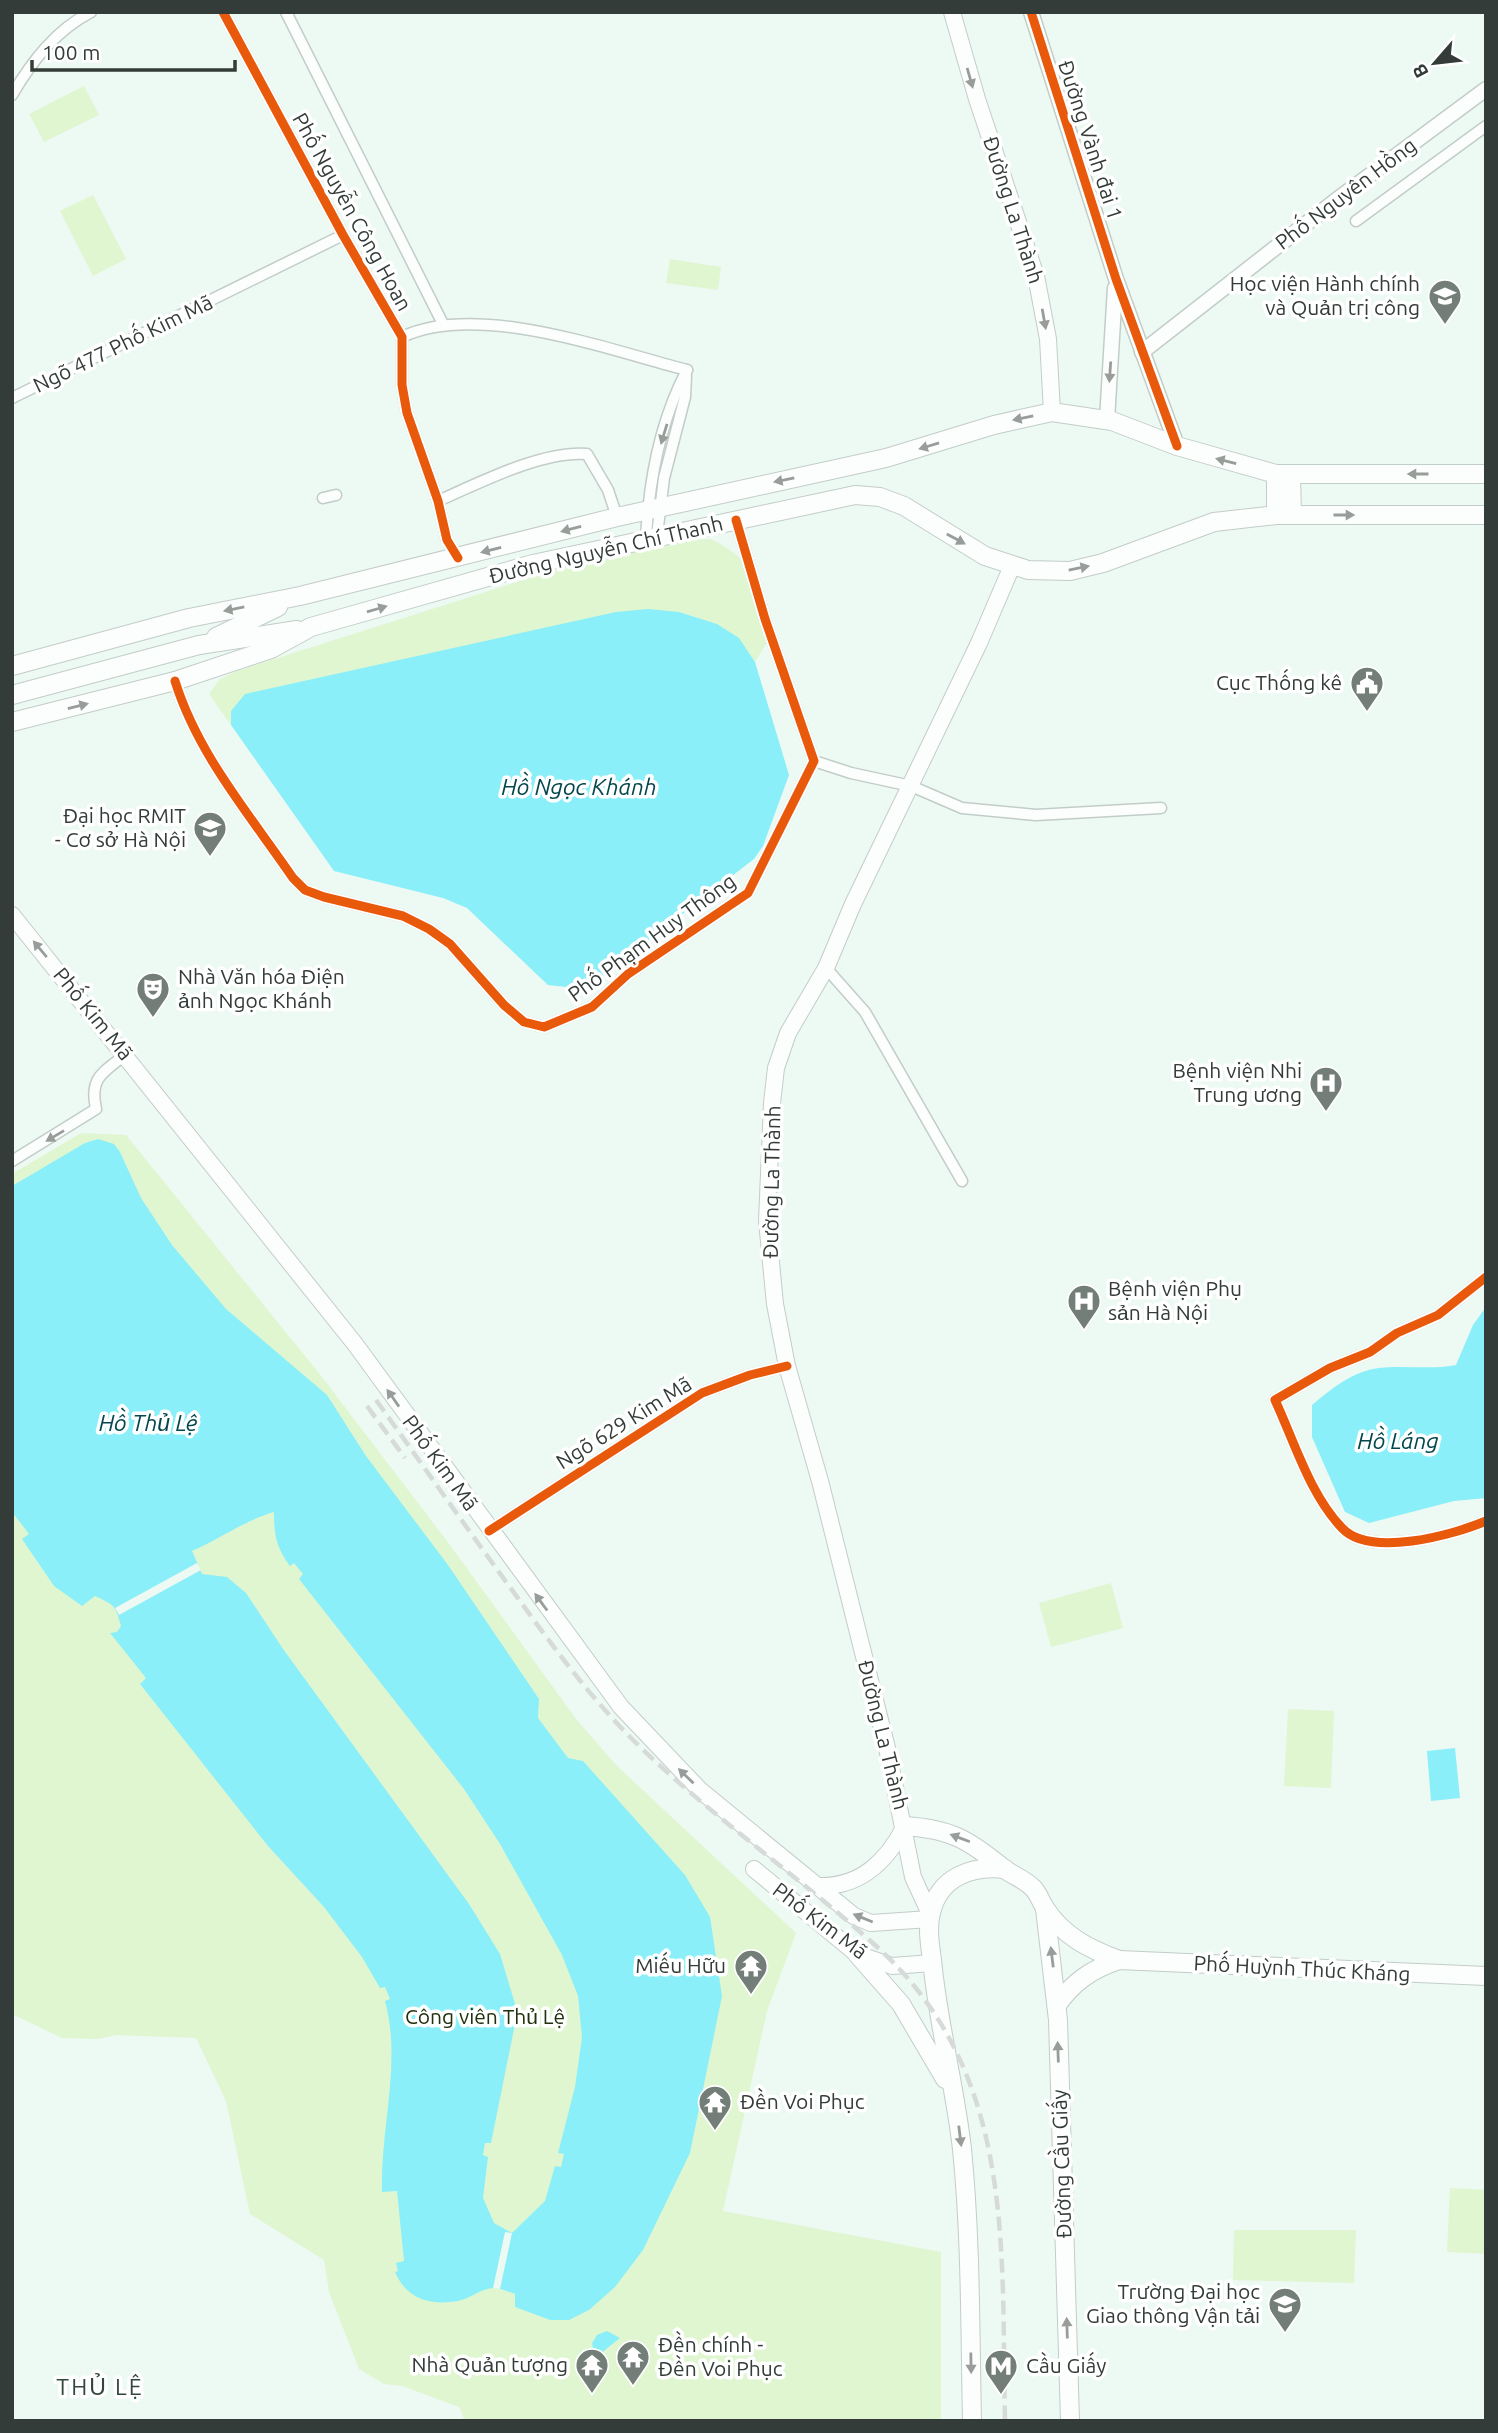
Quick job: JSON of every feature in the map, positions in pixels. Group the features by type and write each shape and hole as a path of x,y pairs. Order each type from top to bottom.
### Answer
{"main road":[{"name":"Đường La Thành","path":"952,12 976,99 1036,276 1048,339 1052,412"},
{"name":"Đường Nguyễn Chí Thanh","path":"12,666 188,618 300,596 617,517 915,451 994,425 1052,412 1107,420 1177,446 1284,474 1486,474"},
{"path":"851,466 855,495"},
{"path":"1284,474 1284,515"},
{"name":"Đường Nguyễn Chí Thanh","path":"12,722 175,681 271,649 311,627 533,564 855,495 880,497 904,506 974,550 1028,570 1070,571 1103,563 1214,522 1284,515 1486,515"},
{"name":"Đường La Thành","path":"930,1917 914,1877 905,1826 820,1481 788,1366 775,1304 767,1221 772,1104 776,1068 788,1033 826,968 853,904 911,786 1012,566"},
{"path":"199,645 300,596"},
{"path":"12,695 199,645 311,627"},
{"name":"Phố Kim Mã","path":"12,915 126,1054 355,1344 580,1655 658,1749 700,1790 839,1905 871,1923 930,1917"},
{"path":"791,1900 814,1882 841,1885 873,1869 891,1851 905,1826"},
{"name":"Phố Huỳnh Thúc Kháng","path":"905,1826 924,1827 967,1840 986,1851 1005,1870 1022,1878 1036,1891 1045,1909 1076,1941 1119,1961"},
{"path":"972,2421 967,2209 957,2104 939,2021 930,1917 937,1896 950,1881 967,1871 986,1867 1005,1870"},
{"name":"Phố Kim Mã","path":"754,1869 857,1954 892,1966 932,1963"},
{"name":"Đường Cầu Giấy","path":"1045,1909 1057,2005 1070,2421"},
{"path":"857,1954 916,2026 957,2104"},
{"name":"Phố Huỳnh Thúc Kháng","path":"1057,2005 1079,1979 1100,1966 1119,1961 1486,1976"}],"street":[{"path":"12,95 51,40 68,24 91,12"},
{"name":"Phố Nguyễn Công Hoan","path":"223,12 342,235 402,337 404,397 415,439 438,502 447,540 458,558"},
{"name":"Phố Nguyễn Công Hoan","path":"286,12 367,167 443,324"},
{"name":"Đường Vành đai 1","path":"1031,12 1116,279 1177,446"},
{"name":"Phố Nguyên Hồng","path":"1142,352 1339,198 1486,89"},
{"name":"Phố Nguyên Hồng","path":"1356,221 1486,126"},
{"name":"Ngõ 477 Phố Kim Mã","path":"12,398 342,235"},
{"path":"1107,420 1116,279"},
{"path":"402,337 421,328 443,324 513,327 687,370 685,397 654,509 652,537"},
{"path":"438,502 494,477 570,453 587,454 608,490 617,517"},
{"path":"323,498 336,495"},
{"path":"736,520 772,640 814,761 851,773 911,786 962,808 1036,815 1161,808"},
{"name":"Phố Phạm Huy Thông","path":"175,681 191,729 293,878 305,890 403,916 429,929 450,944 504,1005 524,1021 544,1027 592,1007 628,974 748,893 814,761"},
{"path":"826,968 865,1012 962,1181"},
{"path":"12,1161 96,1109 93,1093 97,1078 126,1054"},
{"path":"1486,1277 1438,1315 1397,1333 1370,1352 1330,1368 1275,1400 1316,1490 1343,1530 1368,1541 1406,1541 1463,1530 1486,1521"},
{"name":"Ngõ 629 Kim Mã","path":"489,1531 702,1393 750,1375 788,1366"}],"green space":[{"path":"84,86 99,115 44,142 29,114"},
{"path":"93,195 126,259 93,276 60,211"},
{"path":"670,259 721,267 718,290 666,283"},
{"path":"711,539 738,557 760,587 775,629 755,662 723,628 679,612 231,711 231,725 209,694 220,679 237,671 539,575 685,540"},
{"name":"Công viên Thủ Lệ","path":"81,1133 126,1135 322,1377 453,1549 576,1719 617,1766 796,1933 767,2011 723,2211 941,2252 941,2421 465,2421 459,2407 402,2386 384,2384 359,2369 329,2292 324,2260 250,2214 226,2101 196,2038 116,2035 98,2039 62,2038 12,2014 12,1174"},
{"path":"1111,1583 1123,1628 1051,1647 1039,1603"},
{"path":"1288,1709 1334,1711 1331,1788 1284,1786"},
{"path":"1450,2188 1486,2190 1486,2254 1447,2252"},
{"path":"1234,2230 1356,2230 1354,2283 1233,2280"}],"water":[{"name":"Hồ Ngọc Khánh","path":"648,609 679,612 717,624 739,638 755,662 789,775 763,846 754,859 593,983 575,988 548,985 467,908 443,898 334,871 231,725 231,711 245,694 616,612"},
{"name":"Hồ Thủ Lệ","path":"98,1139 114,1144 141,1198 172,1245 226,1309 327,1395 366,1456 448,1565 539,1699 538,1718 568,1758 583,1761 685,1875 710,1917 722,1996 690,2153 643,2250 615,2287 589,2310 569,2320 550,2320 515,2307 515,2294 499,2289 485,2290 458,2301 437,2302 412,2294 400,2281 395,2272 398,2271 396,2263 404,2261 397,2191 382,2192 391,2072 390,2024 385,2001 390,1999 385,1987 380,1988 362,1957 324,1907 268,1846 140,1684 146,1678 110,1633 117,1632 121,1626 113,1606 95,1596 82,1606 54,1586 22,1539 29,1534 12,1512 12,1186 85,1143","holes":["274,1512 275,1534 290,1566 294,1563 303,1574 299,1579 464,1789 500,1844 562,1955 578,1996 582,2037 575,2087 558,2153 564,2154 561,2167 555,2166 545,2201 512,2233 494,2223 483,2198 488,2157 483,2155 485,2143 491,2143 515,2024 515,2004 500,1954 469,1904 283,1649 246,1593 227,1577 202,1574 192,1551 252,1520"]},
{"name":"Hồ Láng","path":"1486,1307 1486,1498 1454,1501 1369,1523 1345,1512 1312,1437 1312,1405 1343,1382 1369,1370 1456,1365 1473,1325"},
{"path":"1455,1748 1460,1798 1431,1801 1427,1751"},
{"path":"607,2331 620,2338 595,2358 592,2343 597,2335"}],"pier":[{"path":"197,1563 201,1570 119,1615 115,1608"},
{"path":"505,2232 512,2233 500,2289 493,2288"}],"railway":[{"path":"376,1400 549,1640 612,1718 689,1791 875,1945 921,1995 955,2049 977,2106 992,2166 1000,2228 1005,2421"},
{"path":"367,1406 405,1458"}],"cycle path":[{"path":"223,12 343,235 402,337 402,385 407,413 438,501 447,540 458,558"},
{"path":"1031,12 1116,279 1177,446"},
{"path":"175,681 197,734 226,784 293,878 305,890 403,916 429,929 450,944 504,1005 524,1022 544,1027 592,1007 628,974 748,893 814,761 765,619 736,520"},
{"path":"1486,1277 1438,1315 1397,1333 1370,1352 1330,1368 1275,1400 1321,1500 1342,1528 1355,1537 1372,1542 1412,1541 1454,1532 1486,1521"},
{"path":"489,1531 702,1393 750,1375 787,1366"}],"place":[{"name":"Học viện Hành chính và Quản trị công","path":"1445,326"},
{"name":"Cục Thống kê","path":"1367,713"},
{"name":"Đại học RMIT - Cơ sở Hà Nội","path":"210,858"},
{"name":"Nhà Văn hóa Điện ảnh Ngọc Khánh","path":"153,1019"},
{"name":"Bệnh viện Nhi Trung ương","path":"1326,1113"},
{"name":"Bệnh viện Phụ sản Hà Nội","path":"1084,1331"},
{"name":"Miếu Hữu","path":"751,1996"},
{"name":"Đền Voi Phục","path":"715,2132"},
{"name":"Trường Đại học Giao thông Vận tải","path":"1285,2334"},
{"name":"Đền chính - Đền Voi Phục","path":"633,2387"},
{"name":"Nhà Quản tượng","path":"592,2395"},
{"name":"Cầu Giấy","path":"1001,2396"}],"district":[{"name":"THỦ LỆ","path":"100,2387"}]}
